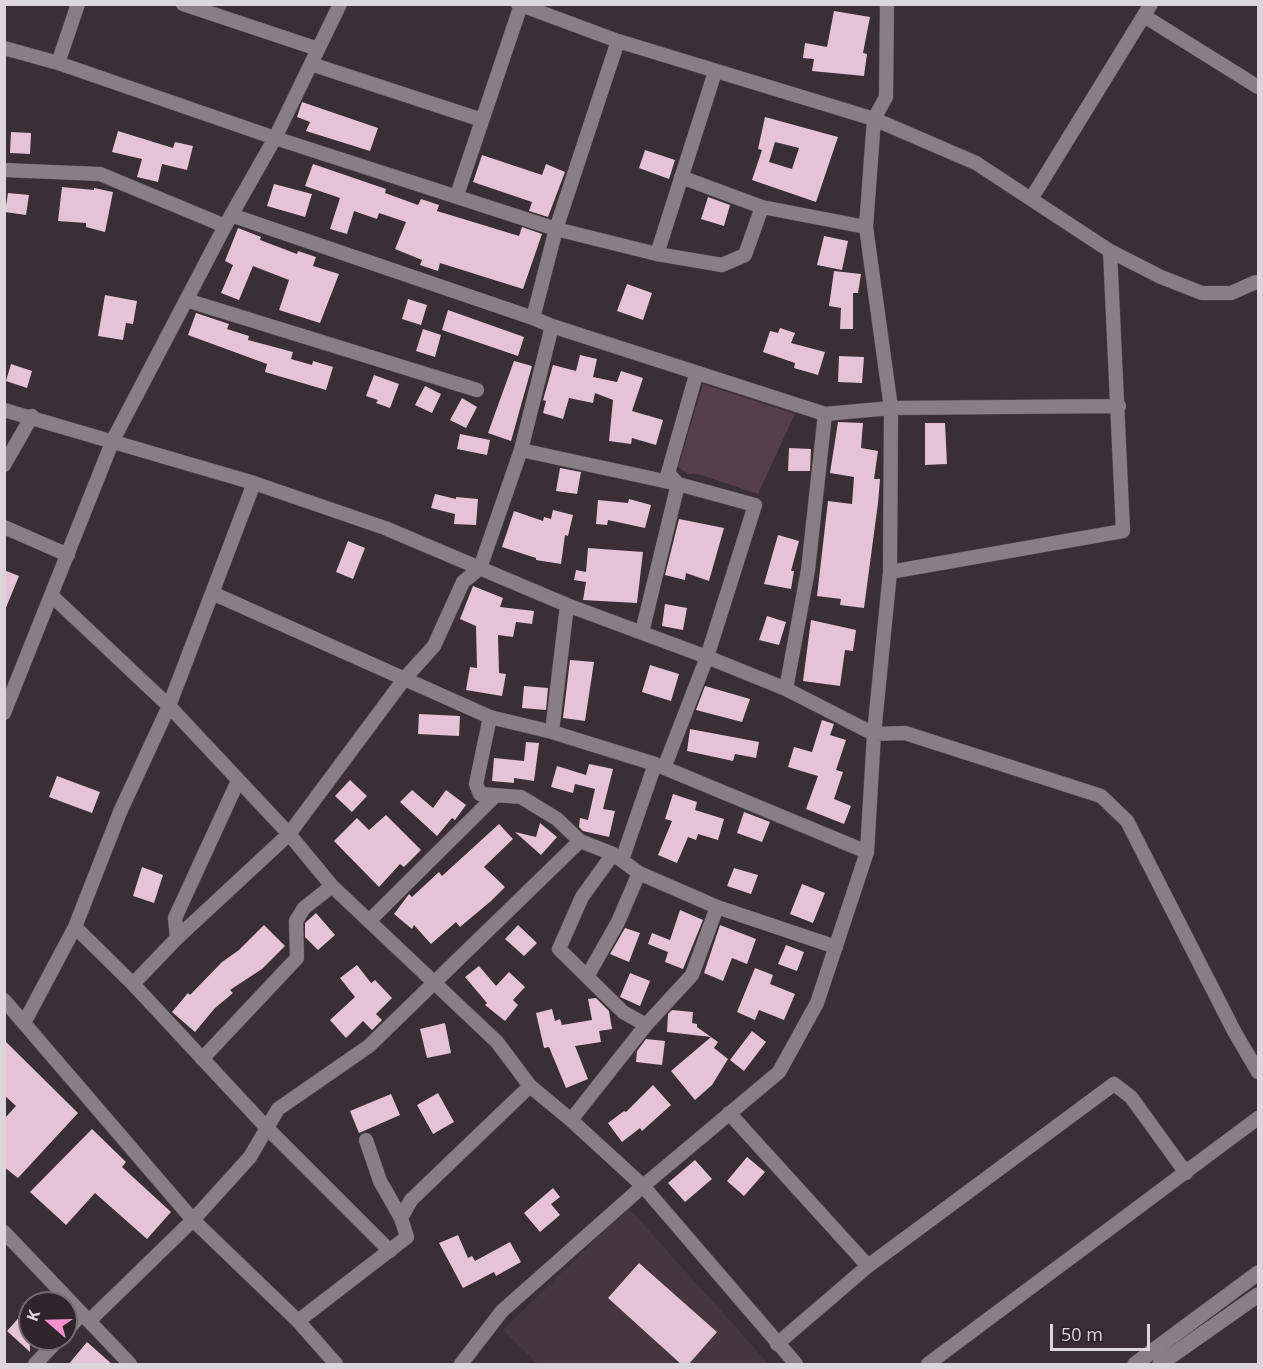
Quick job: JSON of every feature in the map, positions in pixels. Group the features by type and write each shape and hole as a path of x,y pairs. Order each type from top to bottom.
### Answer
{"street":[{"path":"58,63 78,4"},
{"path":"183,4 318,49"},
{"path":"4,713 113,440 228,220 275,138 340,4"},
{"path":"461,1365 502,1311 643,1186 779,1072 817,1003 867,852 874,734 890,572 891,408 866,227 874,120 886,97 887,4"},
{"path":"457,195 520,5 715,72 874,120 976,163 1110,250 1161,277 1203,293 1231,293 1258,282"},
{"path":"1031,199 1147,10 1258,87"},
{"path":"533,318 556,229 618,40"},
{"path":"4,48 58,63 275,138 457,195 556,229 657,254 722,265 745,255 762,207"},
{"path":"311,64 482,120"},
{"path":"657,254 715,72"},
{"path":"4,170 100,174 228,220 533,318 552,327 696,375 825,414 891,408 1119,406"},
{"path":"681,177 762,207 866,227"},
{"path":"890,572 1123,531 1110,250"},
{"path":"186,300 477,390"},
{"path":"133,984 177,938 289,834 405,678 434,646 463,582 480,568 520,450 552,327"},
{"path":"678,484 668,473 696,375"},
{"path":"4,410 32,416 254,483 385,528 567,606 642,632 786,689 874,734 905,733 1101,796 1126,821 1234,1031 1258,1072"},
{"path":"786,689 808,570 825,414"},
{"path":"4,465 32,416"},
{"path":"520,450 678,484 755,506 707,657 660,766 617,857 582,897 559,949 588,975 623,1012 646,1025"},
{"path":"24,1023 75,927 120,812 169,706 254,483"},
{"path":"642,632 678,484"},
{"path":"4,527 68,555"},
{"path":"212,593 490,717 552,732 660,766 867,852"},
{"path":"51,595 169,706 289,834 332,886 497,1042 530,1086 643,1186 796,1365"},
{"path":"552,732 567,606"},
{"path":"490,717 476,784 480,794 494,797 521,797 557,819 580,841 617,857 639,873 717,907 836,947"},
{"path":"177,938 175,918 238,781"},
{"path":"370,920 494,797"},
{"path":"78,1323 193,1220 250,1157 278,1109 369,1046 432,982 580,841"},
{"path":"588,975 618,922 639,873"},
{"path":"202,1059 297,958 296,921 304,908 332,886"},
{"path":"571,1120 646,1025 692,975 717,907"},
{"path":"75,927 133,984 266,1127 390,1251"},
{"path":"4,1000 193,1220 298,1321 336,1365"},
{"path":"777,1344 867,1266 1114,1084 1131,1097 1186,1173"},
{"path":"401,1218 411,1200 530,1086"},
{"path":"729,1113 867,1266"},
{"path":"928,1365 1258,1118"},
{"path":"298,1321 407,1237 401,1218 380,1181 366,1140"},
{"path":"4,1232 130,1365"},
{"path":"1135,1365 1258,1273"},
{"path":"1160,1365 1258,1294"},
{"path":"35,1365 48,1351"}],"shaded area":[{"path":"703,384 795,414 758,494 698,474 688,474 678,467"},
{"path":"628,1207 769,1364 538,1364 503,1330"}],"building":[{"path":"834,11 870,17 863,53 867,54 864,76 812,71 814,59 803,58 805,43 827,47"},
{"path":"302,102 378,128 370,151 306,131 310,122 297,117"},
{"path":"765,117 838,137 816,202 752,180 762,150 758,149","holes":["775,142 799,148 792,169 769,162"]},
{"path":"118,131 173,148 175,142 193,146 187,170 162,164 158,182 137,177 142,159 112,152"},
{"path":"11,132 31,133 30,154 10,153"},
{"path":"645,150 675,160 669,179 639,168"},
{"path":"482,155 542,175 546,164 565,172 548,217 529,211 532,202 473,182"},
{"path":"313,164 386,189 385,193 418,205 421,199 439,205 437,211 519,236 522,227 542,234 523,289 440,263 438,271 420,265 422,260 395,249 406,222 379,213 377,219 354,211 347,234 330,229 340,198 305,186"},
{"path":"274,184 312,194 305,217 267,206"},
{"path":"62,187 94,190 94,188 113,192 105,232 86,227 86,223 58,221"},
{"path":"8,193 29,195 26,215 5,212"},
{"path":"708,197 730,205 724,226 701,219"},
{"path":"238,228 261,237 260,240 297,254 298,251 316,257 313,266 339,274 320,323 279,310 289,280 253,266 239,300 221,293 233,265 225,261"},
{"path":"824,236 848,241 842,270 817,265"},
{"path":"834,271 861,274 858,293 853,293 853,329 840,329 841,308 829,306"},
{"path":"627,284 652,293 643,320 617,311"},
{"path":"105,295 137,301 133,324 126,323 123,340 98,336"},
{"path":"408,299 427,305 421,325 402,319"},
{"path":"448,310 524,337 518,356 442,330"},
{"path":"196,313 229,324 227,329 249,336 248,340 293,352 291,359 312,365 313,361 333,367 326,390 265,372 267,364 188,335"},
{"path":"780,328 795,333 791,343 825,352 818,375 794,368 795,363 763,352 770,331 778,333"},
{"path":"423,329 441,335 435,357 416,351"},
{"path":"580,355 597,359 593,377 617,382 621,371 643,378 632,411 663,420 656,445 632,438 631,444 609,441 613,400 595,393 593,403 569,398 563,419 543,413 546,401 543,400 553,365 576,371"},
{"path":"839,356 864,357 862,383 838,382"},
{"path":"514,361 532,366 511,441 488,433"},
{"path":"11,364 32,371 27,388 6,381"},
{"path":"374,375 399,384 390,408 366,396"},
{"path":"425,386 441,394 432,413 415,405"},
{"path":"462,398 477,407 466,428 450,420"},
{"path":"838,422 863,423 861,448 878,451 874,479 880,479 878,503 864,608 840,605 841,599 817,596 828,501 852,504 854,477 830,473"},
{"path":"925,423 945,423 947,464 925,465"},
{"path":"460,434 490,440 487,455 457,449"},
{"path":"789,448 811,449 810,471 788,471"},
{"path":"560,468 581,472 577,494 556,491"},
{"path":"435,494 456,499 456,497 478,499 476,525 454,524 455,514 431,508"},
{"path":"629,499 651,505 645,528 608,520 607,525 596,524 598,500 628,503"},
{"path":"553,510 573,515 568,536 565,535 561,564 536,560 536,558 502,547 514,511 543,521 544,517 551,519"},
{"path":"679,519 724,528 709,581 686,573 685,580 665,575"},
{"path":"778,535 799,541 791,571 794,571 791,589 764,584"},
{"path":"348,541 365,548 353,579 336,572"},
{"path":"588,548 643,552 637,603 583,600 586,582 574,580 576,570 586,572"},
{"path":"4,570 19,576 5,610 4,610"},
{"path":"473,586 503,598 500,607 534,611 532,624 516,622 513,637 498,635 499,673 506,674 502,696 466,690 470,667 477,668 476,626 460,619"},
{"path":"665,604 687,608 683,630 662,626"},
{"path":"767,616 786,622 779,645 759,640"},
{"path":"811,620 856,630 853,651 845,650 840,686 803,681"},
{"path":"570,660 594,662 585,721 563,718"},
{"path":"650,665 679,674 671,701 642,692"},
{"path":"524,686 548,688 546,710 522,708"},
{"path":"705,686 750,699 742,722 696,710"},
{"path":"419,714 460,716 459,736 418,734"},
{"path":"822,720 834,724 830,735 846,740 836,770 843,772 834,799 851,806 844,824 806,809 818,776 788,767 794,747 812,752"},
{"path":"690,729 759,742 756,758 735,754 733,761 687,751"},
{"path":"526,742 539,743 534,781 514,778 514,783 492,781 494,758 524,761"},
{"path":"589,764 613,769 603,809 615,811 609,837 583,831 579,827 580,818 588,820 595,789 575,784 573,793 551,787 557,766 586,775"},
{"path":"57,776 100,792 92,813 49,797"},
{"path":"350,780 367,796 352,812 335,796"},
{"path":"412,790 433,808 446,790 466,805 455,820 452,818 437,836 400,802"},
{"path":"673,794 697,802 695,810 724,819 718,840 698,834 696,840 688,837 677,863 658,855 672,821 665,819"},
{"path":"744,812 770,822 762,842 737,833"},
{"path":"386,815 421,850 404,867 400,864 379,887 334,841 357,818 369,830"},
{"path":"540,823 557,837 541,855 515,832 536,837"},
{"path":"499,824 513,839 484,867 505,887 491,901 460,927 456,922 431,944 414,925 412,929 394,914 409,894 412,897 439,872 442,876"},
{"path":"142,867 163,875 154,903 133,896"},
{"path":"734,868 758,875 751,894 727,886"},
{"path":"802,884 825,893 813,923 790,914"},
{"path":"680,910 703,920 683,969 665,962 668,952 648,944 652,933 670,940"},
{"path":"316,913 335,935 318,950 305,937 305,923"},
{"path":"264,925 285,946 262,969 230,990 233,993 215,1008 195,1032 172,1012 188,993 190,995 222,962 239,950"},
{"path":"518,925 537,943 524,956 505,939"},
{"path":"720,925 756,939 747,964 732,958 723,981 704,973"},
{"path":"625,928 640,933 629,962 610,954"},
{"path":"786,945 804,952 797,971 778,964"},
{"path":"357,965 371,983 375,980 392,998 376,1014 382,1020 372,1030 363,1021 346,1038 330,1020 355,997 340,978"},
{"path":"479,966 496,986 509,972 525,987 513,1000 518,1005 505,1021 485,1005 487,1003 465,977"},
{"path":"755,968 773,975 770,984 795,994 784,1020 759,1010 755,1020 737,1012"},
{"path":"630,973 650,981 640,1006 620,997"},
{"path":"596,998 609,1011 612,1029 599,1031 601,1042 575,1046 588,1079 566,1088 549,1047 544,1048 536,1013 552,1009 555,1021 560,1019 562,1025 592,1020 588,999"},
{"path":"672,1010 693,1012 692,1023 697,1024 697,1027 711,1037 667,1032 668,1014"},
{"path":"445,1023 451,1053 427,1058 420,1029"},
{"path":"752,1031 766,1042 744,1071 730,1060"},
{"path":"711,1037 718,1042 714,1048 728,1059 712,1085 695,1100 671,1071"},
{"path":"646,1039 665,1041 662,1065 636,1062 637,1051"},
{"path":"4,1040 78,1113 18,1178 4,1167 4,1119 16,1106 4,1095"},
{"path":"653,1085 671,1105 642,1131 640,1128 622,1142 608,1123 624,1111 626,1112"},
{"path":"438,1093 454,1122 433,1134 417,1105"},
{"path":"391,1094 400,1115 359,1133 350,1111"},
{"path":"92,1129 126,1162 122,1167 171,1212 147,1239 95,1193 66,1225 30,1192"},
{"path":"747,1157 765,1172 744,1196 727,1181"},
{"path":"695,1160 712,1179 685,1202 668,1183"},
{"path":"553,1188 560,1197 551,1204 560,1215 540,1232 524,1213"},
{"path":"458,1235 468,1258 472,1256 475,1261 510,1242 521,1262 496,1276 494,1272 463,1288 439,1243"},
{"path":"639,1263 717,1332 688,1365 682,1365 608,1298"},
{"path":"18,1319 18,1341 7,1331"},
{"path":"87,1342 113,1365 68,1365"}]}
